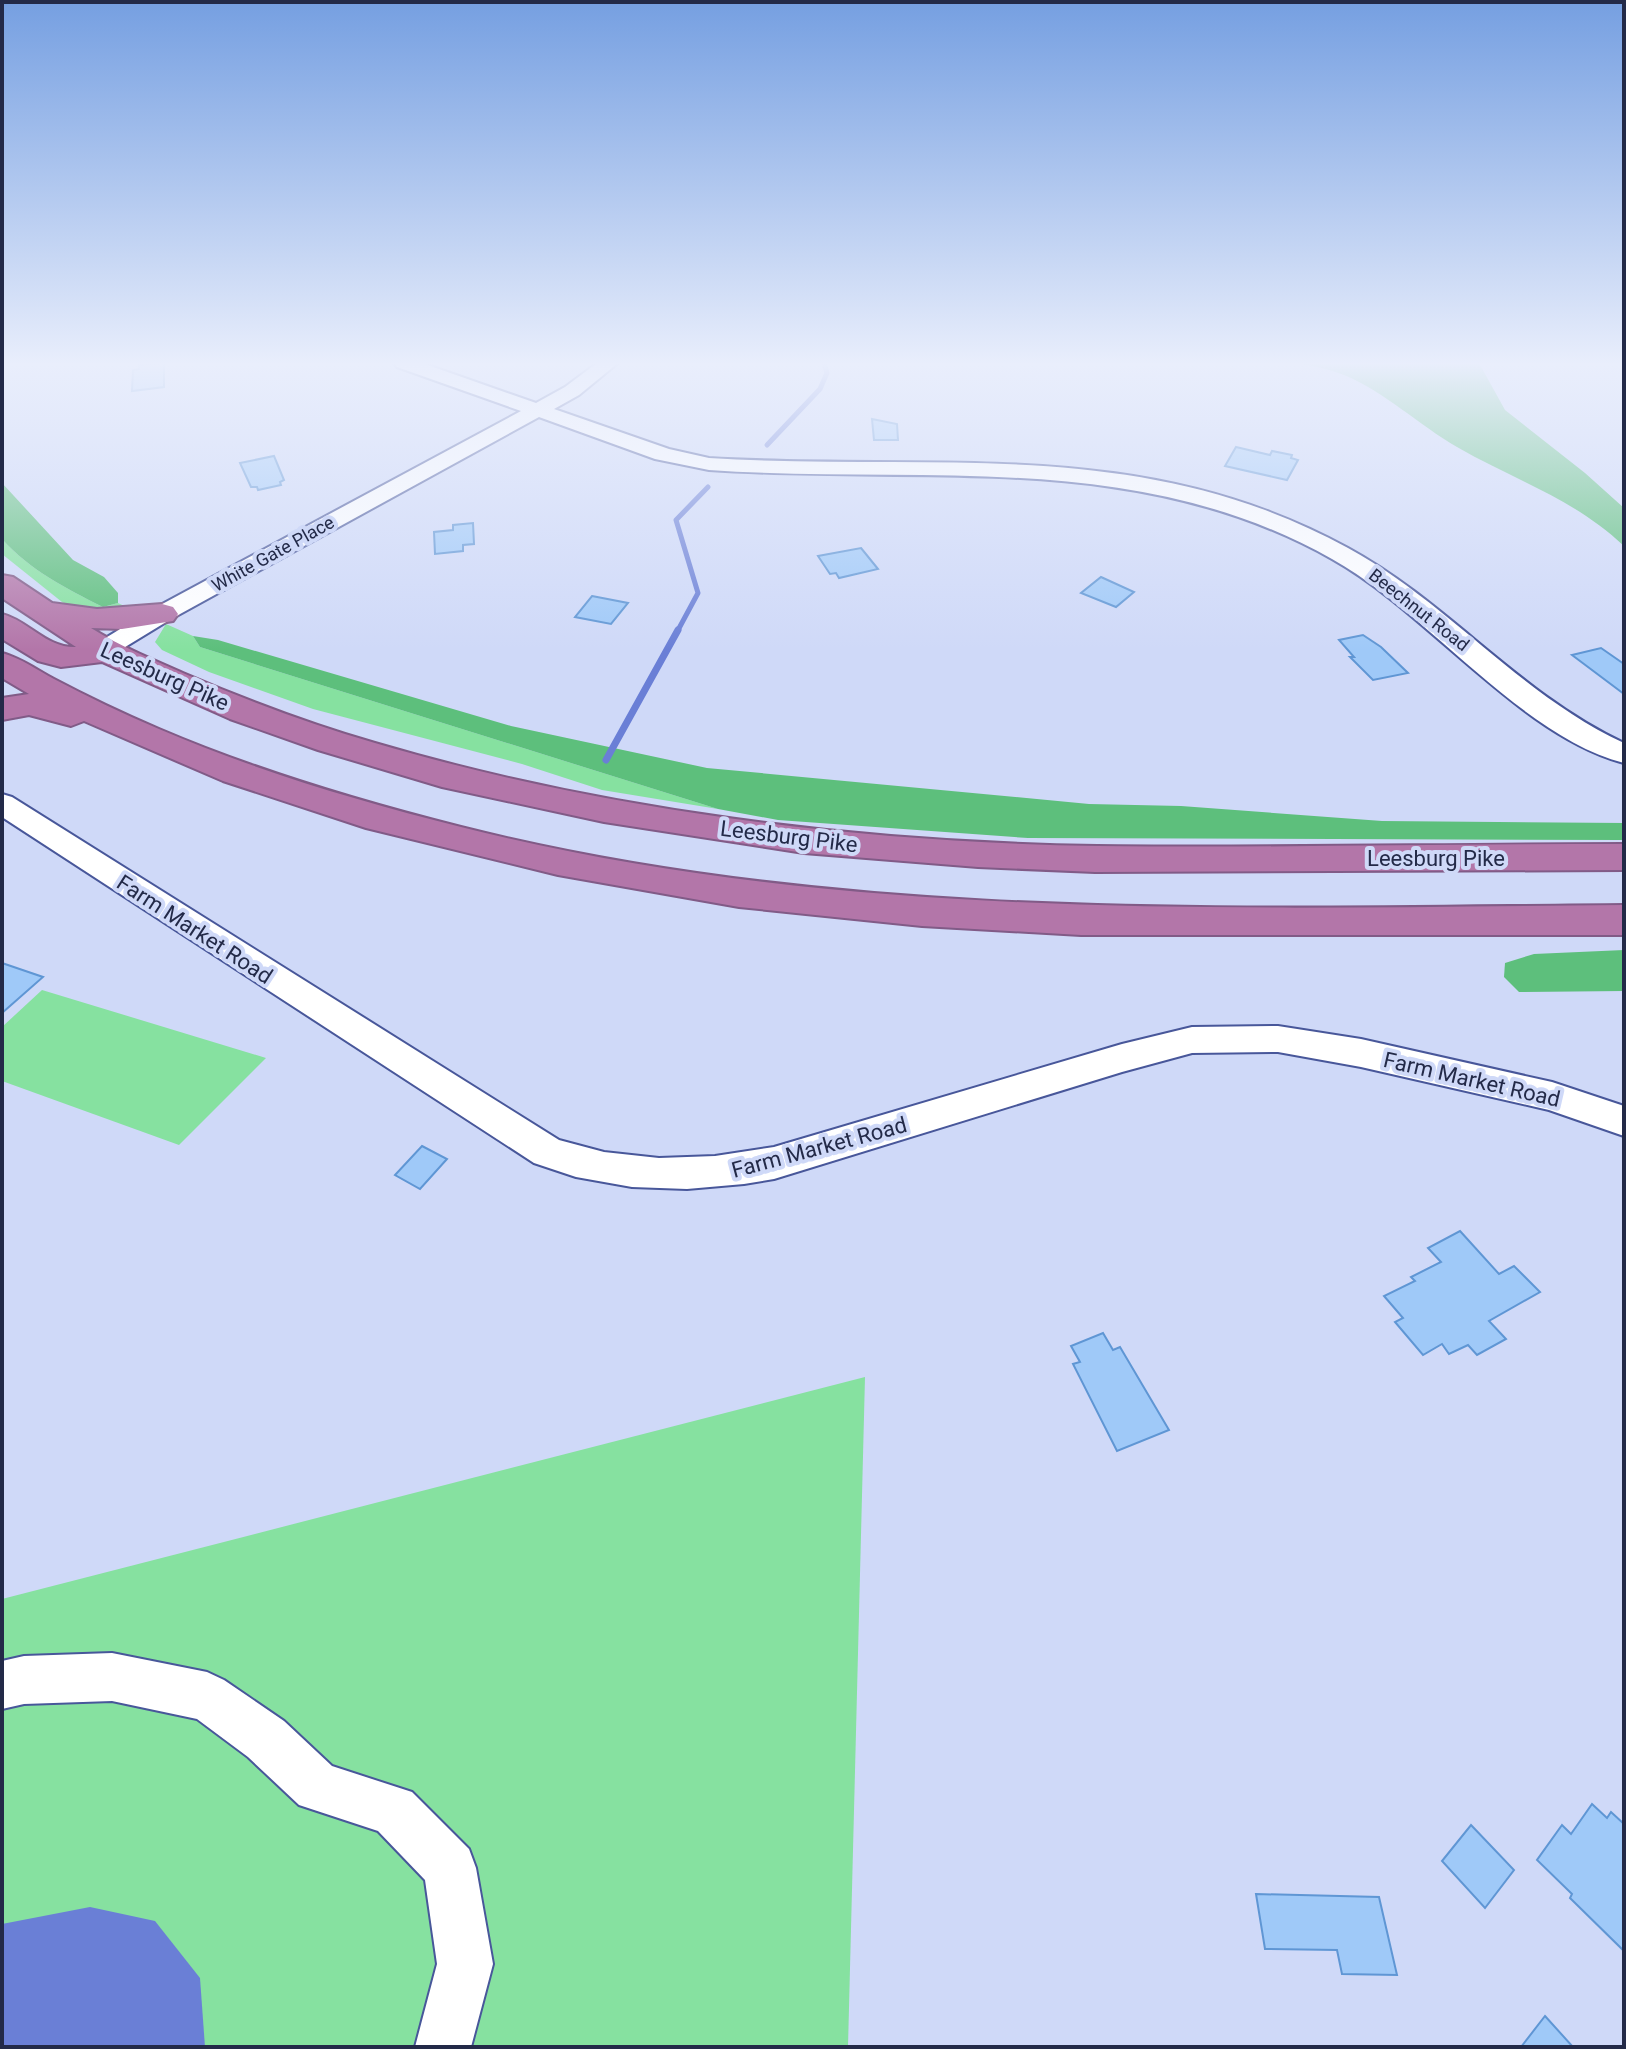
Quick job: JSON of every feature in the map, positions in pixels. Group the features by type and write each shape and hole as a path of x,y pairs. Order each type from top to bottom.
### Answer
{"highway":[{"path":"14,592 96,621 162,614"},
{"name":"Leesburg Pike","path":"14,592 103,650 191,691 331,742 455,779 604,810 804,840 978,854 1095,859 1624,857"},
{"path":"162,614 148,632 148,648 191,691"},
{"path":"2,624 27,642 67,660 103,650"},
{"path":"2,663 131,732 231,772 362,815 521,855 685,884 783,897 1014,918 1208,922 1624,920"},
{"path":"2,709 38,705 131,732"}],"street":[{"name":"White Gate Place","path":"103,650 162,614 447,459"},
{"name":"Beechnut Road","path":"684,459 709,464 1048,471 1135,482 1232,507 1306,536 1373,573 1539,707 1624,754"},
{"name":"Farm Market Road","path":"2,804 547,1152 581,1164 628,1174 721,1173 774,1163 1122,1058 1192,1040 1278,1039 1361,1053 1511,1086 1624,1121"},
{"path":"2,1685 24,1680 112,1677 207,1697 266,1739 317,1787 394,1810 450,1868 465,1964 443,2047"}],"green space":[{"path":"1479,459 1567,459 1624,508 1624,546 1585,515"},
{"path":"2,483 73,560 104,577 118,593 118,603 103,607 75,593 36,569 2,539"},
{"path":"2,539 36,569 75,593 103,607 118,603 135,611 87,615 62,602 2,554"},
{"path":"166,624 193,636 200,647 718,809 602,790 522,764 313,709 209,672 162,650 155,642"},
{"path":"193,636 218,640 511,726 707,768 1089,804 1181,806 1382,821 1624,823 1624,840 1028,838 778,820 718,809 200,647"},
{"path":"1624,950 1624,991 1519,992 1504,977 1505,963 1534,954"},
{"path":"42,990 266,1058 179,1145 2,1081 2,1027"},
{"path":"865,1377 848,2047 2,2047 2,1599"}],"water":[{"path":"90,1907 155,1921 200,1978 205,2047 2,2047 2,1924"}],"building":[{"path":"275,459 284,480 280,482 281,485 258,490 251,487 240,463"},
{"path":"1229,459 1298,460 1287,480 1225,466"},
{"path":"473,523 474,544 463,545 463,551 435,554 434,532 453,530 453,525"},
{"path":"861,548 878,569 839,578 836,573 830,574 818,556"},
{"path":"1101,577 1134,592 1116,607 1081,593"},
{"path":"592,596 628,603 611,624 575,617"},
{"path":"1363,635 1381,647 1408,673 1373,680 1350,657 1354,657 1339,640"},
{"path":"1601,648 1624,664 1624,694 1572,655"},
{"path":"2,963 43,977 2,1013"},
{"path":"422,1146 447,1159 420,1189 395,1175"},
{"path":"1460,1231 1499,1274 1514,1266 1540,1292 1489,1321 1506,1339 1477,1355 1468,1345 1449,1354 1442,1344 1423,1355 1395,1322 1403,1318 1384,1296 1415,1281 1411,1277 1441,1262 1428,1248"},
{"path":"1103,1333 1113,1350 1120,1347 1169,1430 1117,1451 1073,1364 1080,1362 1071,1346"},
{"path":"1592,1804 1607,1818 1611,1812 1624,1824 1624,1951 1570,1898 1572,1894 1537,1860 1562,1825 1571,1834"},
{"path":"1471,1825 1514,1870 1485,1908 1442,1861"},
{"path":"1256,1894 1379,1897 1397,1975 1342,1974 1337,1950 1265,1949"},
{"path":"1545,2016 1573,2047 1521,2047"}],"waterway":[{"path":"677,632 698,593 676,520 708,487"},
{"path":"606,760 678,630"}]}
